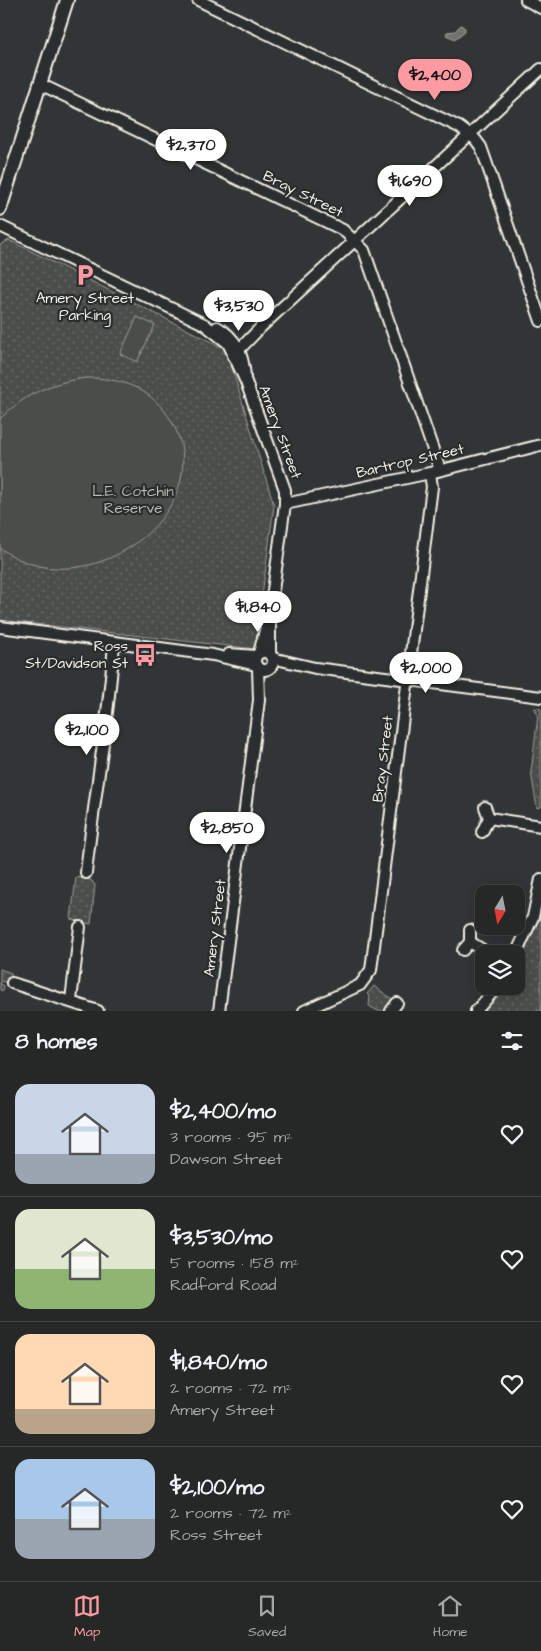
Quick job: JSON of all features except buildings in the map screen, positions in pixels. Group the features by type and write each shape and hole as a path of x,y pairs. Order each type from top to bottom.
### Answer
{"street":[{"path":"0,209 67,0"},
{"path":"198,0 460,127 469,134 481,147 541,321"},
{"path":"526,0 541,8"},
{"path":"237,354 262,326 541,69"},
{"name":"Bray Street","path":"40,84 343,230 364,250 435,472 371,970 360,985 304,1011"},
{"name":"Amery Street","path":"0,226 204,324 231,342 237,354 285,490 285,504 220,1011"},
{"path":"231,342 262,326"},
{"name":"Bartrop Street","path":"285,504 435,472 541,445"},
{"path":"0,628 541,697"},
{"path":"86,873 99,782 100,754 111,688 114,642"},
{"path":"482,832 489,818 485,807"},
{"path":"489,818 541,826"},
{"path":"520,945 533,917 541,879"},
{"path":"71,1000 80,927"},
{"path":"470,930 467,946 475,949"},
{"path":"12,983 71,1000 98,1011"},
{"path":"476,1011 490,995"}],"green space":[{"name":"L.E. Cotchin Reserve","path":"9,240 226,349 274,505 255,649 0,620 0,245"},
{"path":"137,317 155,325 137,362 120,354"},
{"path":"99,378 129,385 139,389 156,401 163,409 181,444 181,478 168,510 143,538 111,558 74,568 36,565 0,548 0,419 19,402 40,390 63,382"},
{"path":"534,708 541,709 541,807 537,808 531,772 538,715"},
{"path":"76,877 91,880 95,885 91,924 71,919"},
{"path":"541,898 541,1011 484,1011 496,995 525,995 524,945 533,926"},
{"path":"0,969 11,973 12,980 8,984 2,981 0,983"},
{"path":"0,983 4,986 3,991 0,990"},
{"path":"374,986 395,1001 389,1011 378,1011 369,1006 370,997 367,994"}],"shaded area":[{"path":"461,25 465,28 465,31 455,39 446,35 447,32 455,31"}],"place":[{"name":"Amery Street Parking","path":"85,275"},
{"name":"Ross St/Davidson St","path":"145,655"}]}
